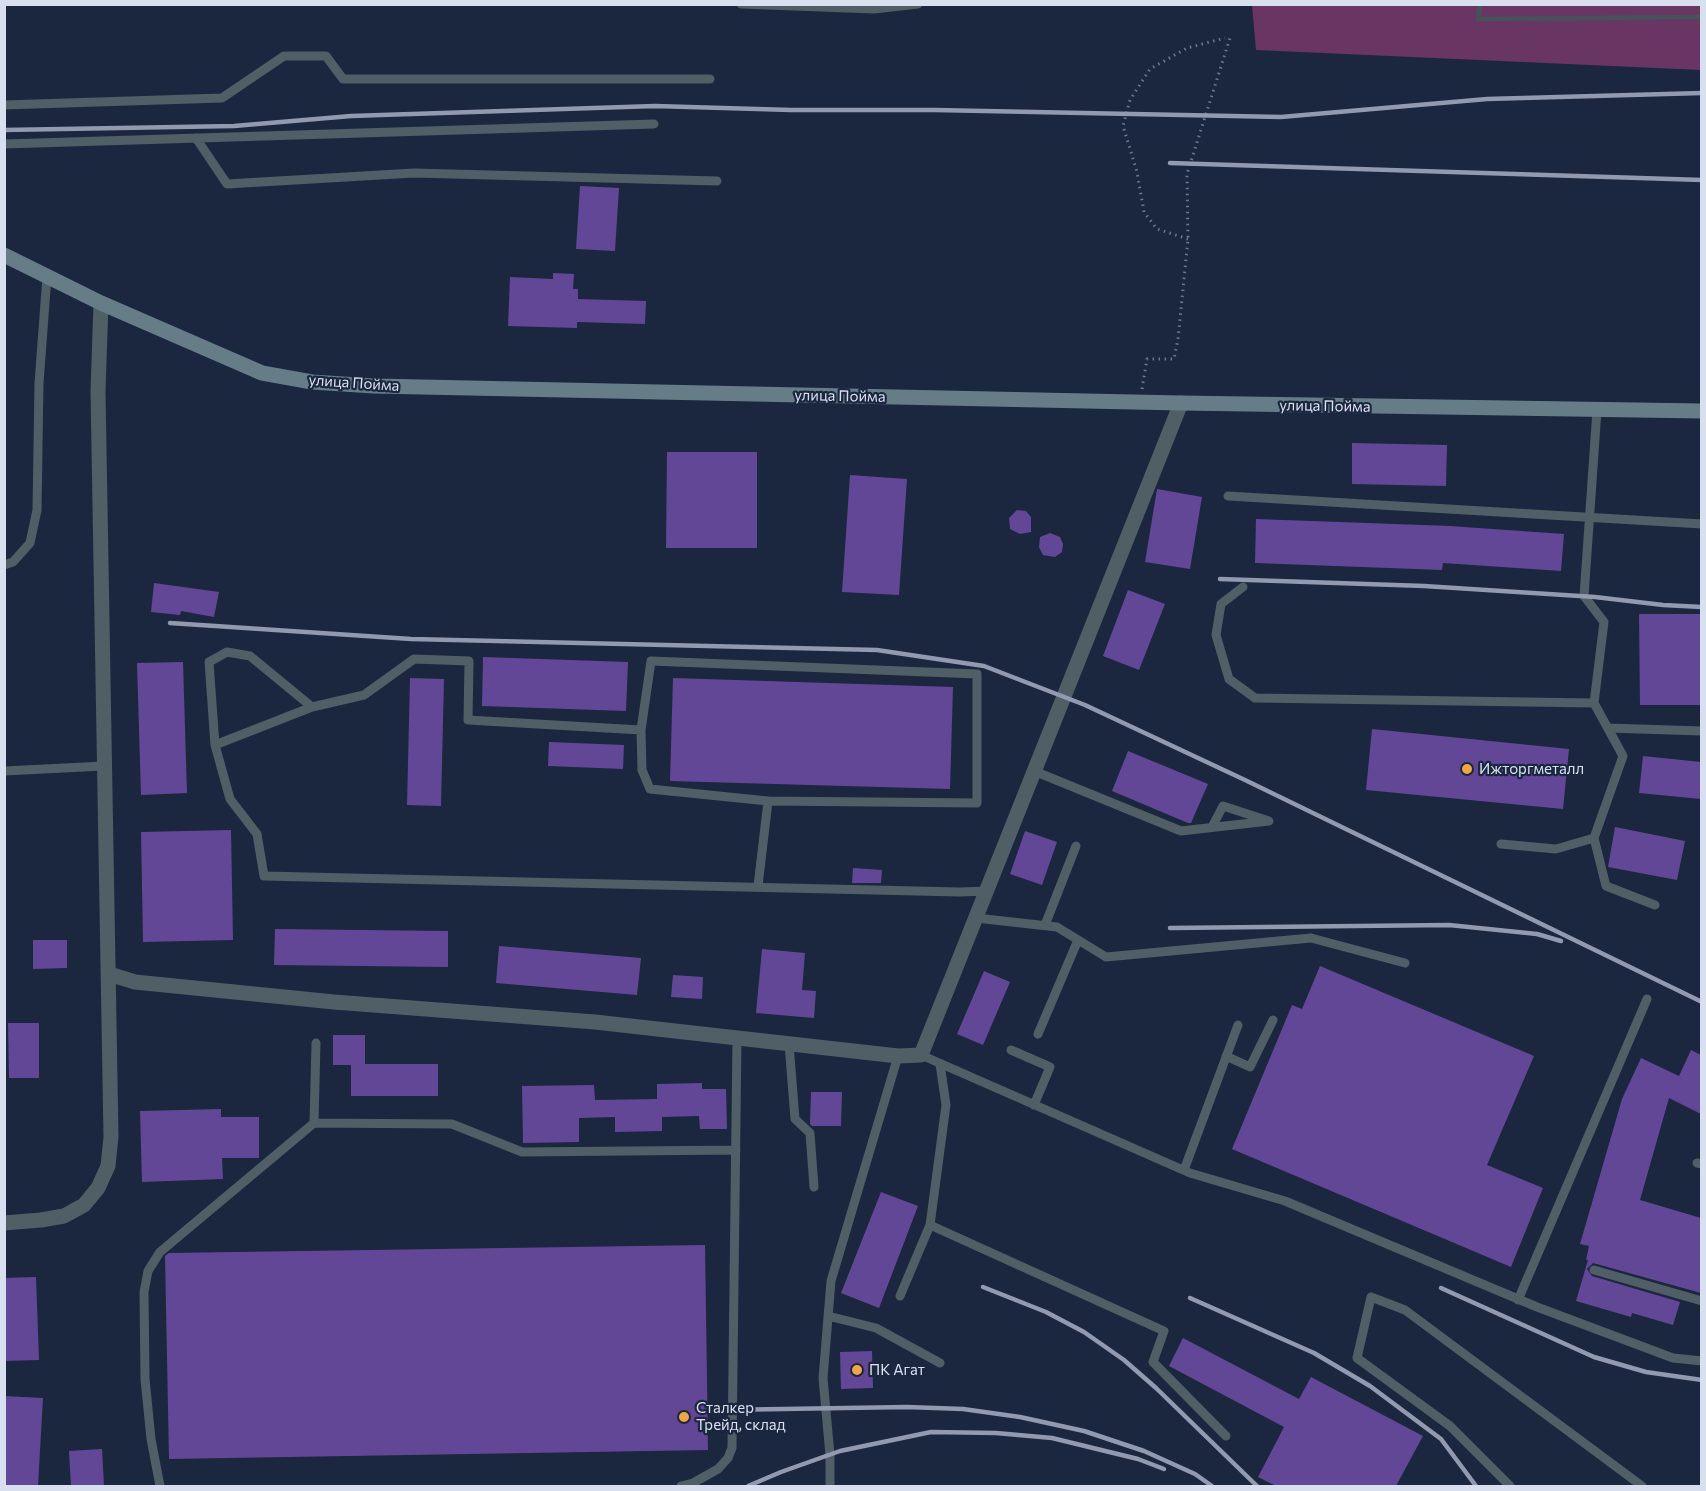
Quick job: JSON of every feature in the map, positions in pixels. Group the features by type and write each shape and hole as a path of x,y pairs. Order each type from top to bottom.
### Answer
{"main road":[{"name":"улица Пойма","path":"4,255 100,303 262,373 312,382 374,386 1181,404 1701,411"}],"street":[{"path":"4,1223 64,1216 84,1205 98,1188 108,1166 111,1137 98,391 100,303"},
{"path":"109,974 135,982 334,1002 595,1023 898,1056 921,1055 1181,404"}],"lane":[{"path":"741,4 874,9 918,4"},
{"path":"4,105 222,99 284,56 326,56 343,79 710,79"},
{"path":"4,144 654,124"},
{"path":"196,138 227,184 414,173 717,181"},
{"path":"4,565 13,562 30,543 37,510 39,383 47,276"},
{"path":"1597,410 1584,596 1604,622 1594,703 1623,756 1594,838 1606,886 1655,905"},
{"path":"1228,496 1701,524"},
{"path":"1243,587 1221,604 1216,635 1229,679 1255,698 1594,703"},
{"path":"312,707 250,656 227,652 209,662 215,745 230,799 257,834 264,876 987,891"},
{"path":"215,745 312,707 364,695 414,659 469,661 468,720 641,730"},
{"path":"651,661 977,674 977,803 768,801 650,789 642,770 641,730 651,661"},
{"path":"1608,728 1701,731"},
{"path":"4,771 104,766"},
{"path":"1034,771 1181,831 1269,821 1223,806 1212,827"},
{"path":"758,886 768,801"},
{"path":"1501,844 1556,849 1594,838"},
{"path":"1045,926 1077,846"},
{"path":"976,918 1057,927 1106,957 1311,938 1405,963"},
{"path":"1038,1034 1078,940"},
{"path":"1518,1300 1647,999"},
{"path":"1226,1056 1251,1067 1273,1020"},
{"path":"1184,1170 1238,1025"},
{"path":"681,1486 693,1483 718,1469 728,1458 732,1448 737,1038"},
{"path":"314,1123 316,1043"},
{"path":"789,1044 795,1119 810,1133 814,1186"},
{"path":"1011,1050 1050,1067 1034,1105"},
{"path":"921,1055 1184,1170 1285,1202 1518,1300 1673,1358 1701,1361"},
{"path":"830,1486 830,1455 823,1378 831,1281 898,1056"},
{"path":"900,1296 930,1225 946,1105 940,1064"},
{"path":"160,1486 151,1439 145,1379 144,1292 148,1270 160,1252 314,1123 452,1124 522,1152 736,1150"},
{"path":"930,1225 1164,1331 1153,1362 1226,1436"},
{"path":"1594,1270 1701,1301"},
{"path":"1510,1486 1450,1425 1357,1358 1371,1297 1405,1310 1636,1485"},
{"path":"828,1316 876,1328 940,1363"}],"path":[{"path":"1139,403 1147,359 1174,359 1188,239 1187,174 1227,38 1186,48 1150,69 1130,100 1123,126 1137,171 1144,212 1156,229 1188,239"}],"shaded area":[{"path":"1252,5 1701,5 1701,70 1256,50"}],"building":[{"path":"580,186 619,188 615,251 576,249"},
{"path":"553,273 574,274 573,289 578,289 578,299 646,301 645,324 577,322 577,328 508,326 510,277 553,279"},
{"path":"1352,443 1447,445 1446,486 1352,484"},
{"path":"667,452 757,452 757,548 666,548"},
{"path":"850,475 907,479 899,595 842,592"},
{"path":"1157,489 1202,497 1190,569 1145,562"},
{"path":"1017,510 1026,511 1031,517 1031,532 1020,534 1010,529 1009,518"},
{"path":"1256,519 1450,526 1564,534 1561,571 1443,563 1442,570 1255,563"},
{"path":"1050,533 1060,537 1063,544 1062,552 1055,557 1043,555 1039,547 1040,537"},
{"path":"154,583 219,592 214,617 181,611 180,615 151,612"},
{"path":"1128,590 1165,604 1139,670 1103,656"},
{"path":"1639,614 1701,614 1701,705 1640,705"},
{"path":"483,657 628,662 626,711 482,706"},
{"path":"183,662 187,793 141,795 137,663"},
{"path":"410,678 444,679 441,806 407,805"},
{"path":"673,678 953,687 950,789 670,781"},
{"name":"Ижторгметалл","path":"1372,729 1569,749 1563,809 1366,790"},
{"path":"549,742 624,745 623,769 548,766"},
{"path":"1128,751 1208,784 1191,823 1112,791"},
{"path":"1643,756 1701,762 1701,799 1639,793"},
{"path":"1615,827 1685,841 1677,880 1608,867"},
{"path":"231,830 233,940 143,942 141,832"},
{"path":"1025,831 1057,842 1042,885 1010,874"},
{"path":"853,868 882,870 881,883 852,883"},
{"path":"275,929 448,931 448,967 274,965"},
{"path":"33,940 67,940 67,968 33,969"},
{"path":"499,946 641,958 637,995 496,983"},
{"path":"762,949 805,953 802,990 816,991 814,1018 756,1013"},
{"path":"1320,966 1534,1056 1487,1165 1543,1188 1511,1267 1232,1149 1292,1005 1302,1009"},
{"path":"984,971 1010,982 983,1045 957,1034"},
{"path":"673,975 703,977 702,999 671,997"},
{"path":"8,1023 39,1023 39,1078 9,1078"},
{"path":"333,1035 365,1035 365,1064 438,1064 438,1096 351,1096 351,1065 333,1065"},
{"path":"1691,1050 1701,1055 1701,1114 1669,1098 1640,1200 1701,1218 1701,1293 1593,1263 1587,1269 1592,1276 1680,1302 1673,1325 1632,1313 1631,1317 1576,1301 1588,1260 1586,1260 1589,1246 1580,1244 1622,1099 1641,1058 1679,1076"},
{"path":"702,1083 702,1089 726,1089 727,1129 700,1129 699,1116 662,1117 662,1131 615,1132 615,1117 579,1118 579,1142 523,1143 522,1086 594,1085 595,1100 657,1099 657,1084"},
{"path":"811,1092 842,1092 841,1126 812,1126 810,1124"},
{"path":"221,1109 221,1117 259,1117 259,1158 222,1158 223,1179 142,1182 140,1111"},
{"path":"881,1192 918,1206 879,1308 841,1293"},
{"path":"705,1245 708,1450 169,1459 165,1256 169,1253"},
{"path":"36,1277 39,1360 4,1361 4,1278"},
{"path":"1183,1338 1299,1399 1311,1377 1423,1436 1396,1486 1276,1486 1258,1477 1284,1427 1169,1366"},
{"path":"872,1351 873,1388 841,1389 840,1352"},
{"path":"4,1396 43,1398 38,1486 4,1486"},
{"path":"102,1449 104,1485 71,1486 69,1451"}],"waterway":[{"path":"1480,4 1478,19 1702,17"}],"railway":[{"path":"4,130 234,126 351,116 655,106 1281,117 1487,99 1702,93"},
{"path":"1170,163 1702,180"},
{"path":"1220,579 1424,586 1595,597 1702,607"},
{"path":"170,623 411,639 877,650 984,666 1085,705 1245,780 1702,1002"},
{"path":"1170,928 1449,925 1537,934 1561,941"},
{"path":"983,1287 1046,1312 1084,1332 1124,1360 1257,1486"},
{"path":"1441,1288 1594,1357 1646,1372 1702,1380"},
{"path":"1190,1298 1314,1353 1370,1386 1441,1439 1476,1486"},
{"path":"721,1410 907,1407 963,1409 1020,1417 1084,1431 1144,1451 1195,1474 1212,1486"},
{"path":"748,1486 840,1451 931,1432 996,1433 1052,1438 1138,1459 1164,1469"}],"place":[{"name":"Ижторгметалл","path":"1467,769"},
{"name":"ПК Агат","path":"857,1370"},
{"name":"Сталкер Трейд, склад","path":"684,1417"}]}
